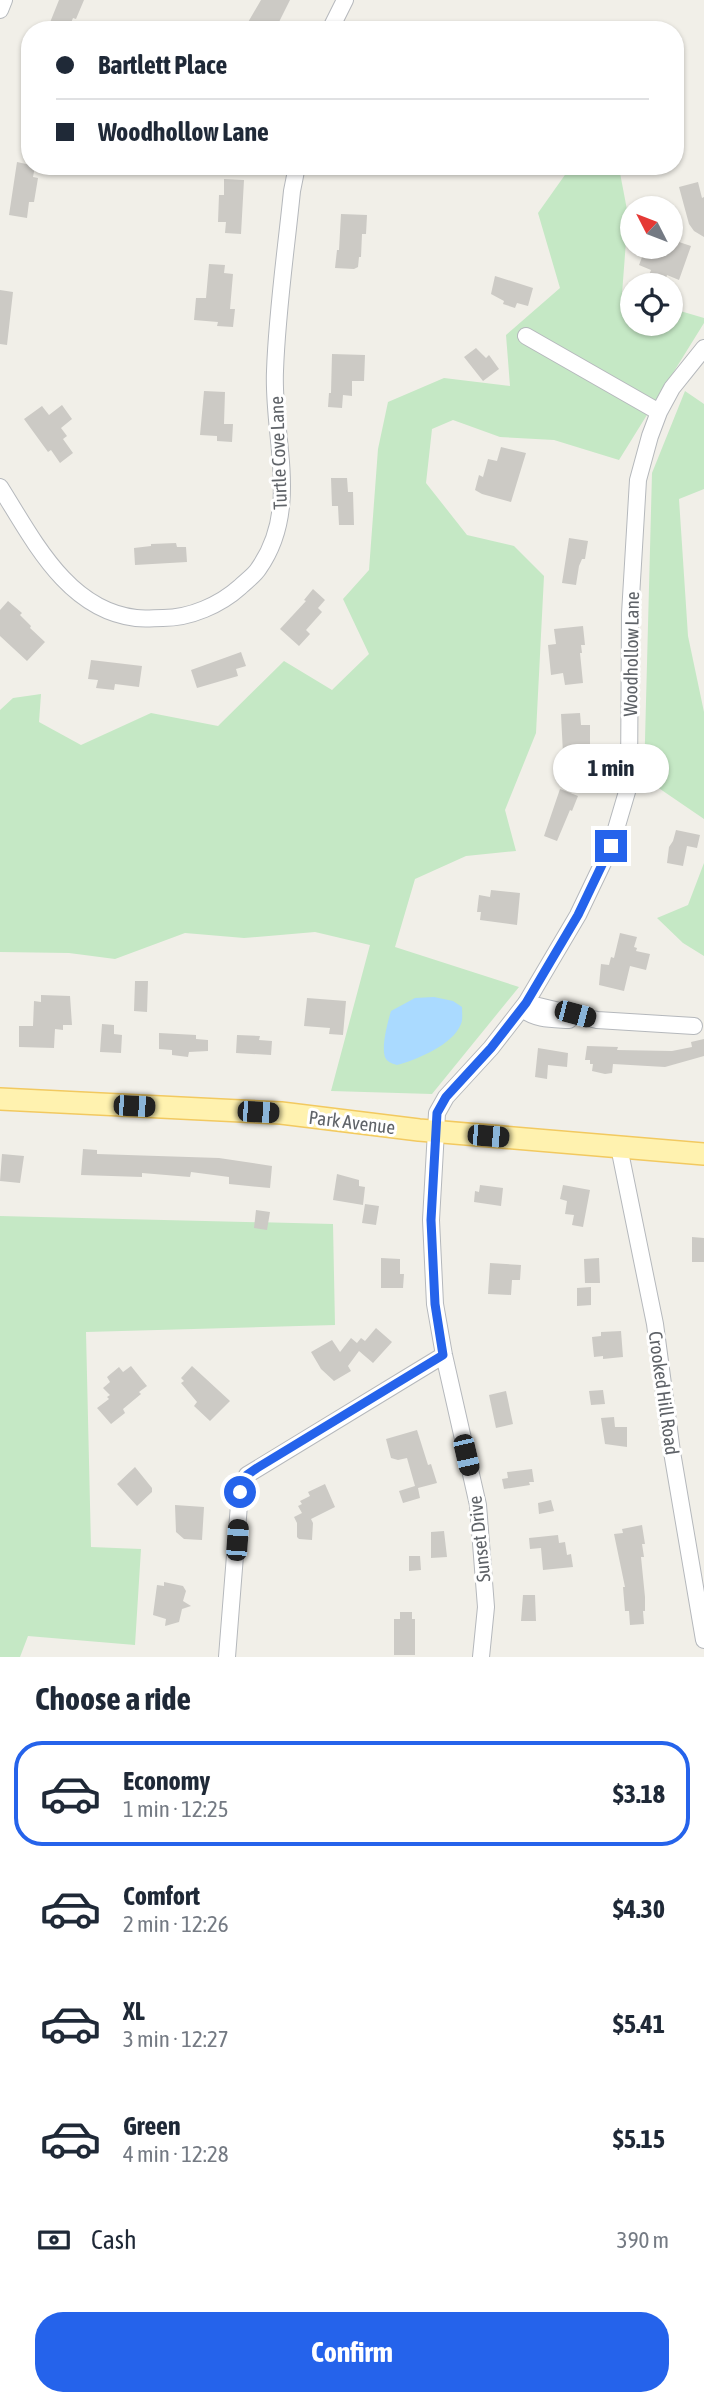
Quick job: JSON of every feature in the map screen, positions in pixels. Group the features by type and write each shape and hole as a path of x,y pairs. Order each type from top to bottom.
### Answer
{"main road":[{"name":"Park Avenue","path":"0,1099 281,1113 435,1131 704,1154"}],"street":[{"path":"0,10 4,0"},
{"path":"334,21 345,0"},
{"name":"Turtle Cove Lane","path":"0,486 47,561 72,589 100,607 135,618 172,618 203,610 232,594 259,569 276,535 283,501 275,372 295,175"},
{"path":"526,336 659,412"},
{"name":"Woodhollow Lane","path":"435,1131 437,1113 446,1097 524,1006 578,915 605,858 629,785 631,614 638,480 659,412 672,388 704,348"},
{"path":"524,1006 532,1016 541,1019 694,1026"},
{"name":"Sunset Drive","path":"435,1131 431,1220 435,1304 443,1355 478,1505 485,1607 481,1657"},
{"name":"Crooked Hill Road","path":"619,1147 655,1324 672,1452 704,1640"},
{"path":"227,1657 240,1492 247,1475 443,1355"}],"green space":[{"path":"565,175 620,175 624,196 620,196 620,259 625,259 624,273 620,273 620,336 683,336 683,312 704,318 704,323 619,460 554,440 500,437 453,420 432,429 426,483 467,535 514,546 544,576 536,733 505,810 516,851 466,856 415,879 395,947 519,987 432,1094 331,1091 370,945 315,932 244,938 185,933 115,959 69,953 0,952 0,710 13,698 41,694 39,722 81,745 151,713 218,726 284,661 332,690 369,654 343,599 369,570 378,449 388,402 444,378 510,386 506,335 560,288 538,213"},
{"path":"685,391 704,404 704,489 679,499 688,636 704,712 704,819 644,778 652,473"},
{"path":"704,863 704,956 683,943 657,918 688,905"},
{"path":"0,1216 333,1224 335,1325 86,1332 91,1547 141,1549 135,1645 28,1636 20,1657 0,1657"}],"water":[{"path":"434,997 453,1001 462,1007 462,1022 457,1032 442,1045 414,1059 397,1065 388,1061 384,1055 384,1042 391,1011 415,998"}],"building":[{"path":"59,0 84,0 76,19 51,21"},
{"path":"261,0 290,0 280,21 249,21"},
{"path":"17,162 21,163 21,175 33,175 38,178 34,202 29,202 27,218 9,215"},
{"path":"224,179 244,180 241,234 225,233 226,222 218,222 219,195 224,195"},
{"path":"698,182 702,198 704,197 704,237 689,224 679,187"},
{"path":"341,214 367,215 366,234 362,234 361,257 358,267 354,269 335,268"},
{"path":"683,243 691,246 681,273 650,273 651,270 639,265 641,259 683,259"},
{"path":"209,264 225,265 224,273 233,274 230,309 235,309 233,327 217,326 218,322 194,320 196,298 206,298"},
{"path":"495,276 533,288 528,306 517,303 515,308 503,304 504,301 491,294"},
{"path":"0,290 13,292 7,345 0,344"},
{"path":"476,348 486,358 489,355 499,369 483,381 464,357"},
{"path":"332,354 365,355 364,381 352,381 352,396 343,395 342,408 328,407"},
{"path":"204,391 225,392 224,424 233,424 232,442 217,441 217,436 200,435"},
{"path":"62,405 72,419 61,428 67,436 63,439 73,453 60,463 51,450 48,452 24,419 42,406 49,415"},
{"path":"501,447 526,453 511,502 475,490 479,475 483,477 488,459 497,461"},
{"path":"331,478 347,478 348,492 353,492 354,525 339,525 338,506 332,506"},
{"path":"569,538 588,541 585,559 582,559 579,566 576,585 562,583"},
{"path":"176,543 177,547 186,547 187,562 135,565 134,548"},
{"path":"313,589 325,600 318,608 322,612 306,630 310,634 299,646 280,629 306,601 304,600"},
{"path":"8,601 22,613 20,615 30,628 45,642 27,661 0,636 0,610"},
{"path":"583,626 585,645 581,645 580,653 583,683 565,685 563,673 551,675 548,645 556,644 554,629"},
{"path":"241,652 246,666 236,669 238,676 197,688 191,670"},
{"path":"91,660 142,666 139,687 115,684 114,690 96,688 98,680 88,679"},
{"path":"580,713 581,725 590,725 590,753 563,754 561,714"},
{"path":"560,789 578,796 557,841 544,836"},
{"path":"676,830 700,835 697,848 687,846 683,866 667,863 669,847"},
{"path":"491,890 520,893 517,925 480,920 481,912 477,912 479,895 490,897"},
{"path":"620,933 637,937 634,947 637,948 636,951 650,954 646,970 630,966 624,991 599,985 601,964 609,965 611,957 614,958"},
{"path":"135,981 148,981 147,1012 134,1011"},
{"path":"41,995 70,996 72,1025 63,1025 63,1030 55,1029 54,1048 19,1047 19,1026 33,1026 34,1001 41,1002"},
{"path":"307,998 346,1001 343,1035 329,1034 330,1028 304,1026"},
{"path":"102,1024 114,1025 114,1034 122,1035 121,1053 100,1052"},
{"path":"159,1033 196,1035 196,1039 208,1040 208,1051 189,1052 188,1057 172,1055 172,1050 159,1049"},
{"path":"237,1035 260,1036 259,1040 272,1041 271,1055 236,1053"},
{"path":"704,1039 704,1056 665,1067 613,1064 612,1073 605,1074 592,1071 593,1064 590,1064 590,1060 585,1060 587,1046 618,1047 617,1050 672,1051 692,1047 691,1042"},
{"path":"538,1048 568,1053 567,1067 548,1065 547,1079 535,1077"},
{"path":"83,1149 97,1150 97,1154 219,1158 272,1166 270,1188 229,1184 229,1177 191,1172 190,1177 142,1173 142,1177 81,1175"},
{"path":"2,1154 24,1156 20,1183 0,1181"},
{"path":"337,1174 359,1180 359,1186 365,1187 363,1205 333,1200"},
{"path":"480,1185 503,1188 501,1206 474,1202 475,1191 479,1192"},
{"path":"563,1185 590,1190 583,1227 572,1225 574,1215 565,1214 567,1201 560,1199"},
{"path":"365,1204 379,1206 376,1225 362,1223"},
{"path":"256,1210 270,1212 267,1230 254,1228"},
{"path":"692,1237 704,1238 704,1262 692,1262"},
{"path":"381,1258 400,1259 400,1274 404,1274 403,1288 381,1288"},
{"path":"599,1258 600,1283 585,1283 584,1259"},
{"path":"490,1263 521,1265 520,1280 512,1280 511,1295 488,1294"},
{"path":"591,1287 591,1305 577,1306 577,1288"},
{"path":"376,1328 392,1342 373,1363 359,1351 348,1366 351,1371 334,1381 321,1369 311,1352 332,1340 340,1352 351,1338 357,1343 361,1338 365,1341"},
{"path":"621,1331 623,1357 594,1357 592,1337 601,1336 601,1332"},
{"path":"131,1366 147,1386 123,1409 125,1413 111,1424 97,1408 109,1399 107,1397 110,1395 103,1388 110,1382 107,1377 119,1367 123,1372"},
{"path":"192,1366 230,1401 210,1421 194,1406 197,1402 181,1383 184,1381 181,1378"},
{"path":"603,1390 605,1404 591,1405 589,1391"},
{"path":"506,1391 513,1424 496,1428 489,1395"},
{"path":"614,1417 615,1427 627,1427 627,1447 605,1444 601,1418"},
{"path":"417,1430 437,1483 418,1488 420,1498 403,1503 399,1491 415,1486 407,1458 391,1458 386,1439"},
{"path":"135,1467 152,1488 152,1492 137,1506 117,1484"},
{"path":"532,1469 534,1482 529,1482 530,1485 504,1489 502,1479 508,1478 507,1472"},
{"path":"325,1484 335,1507 311,1519 312,1540 299,1539 294,1517 302,1513 298,1506 302,1504 300,1501 310,1496 308,1492"},
{"path":"551,1500 554,1511 539,1514 538,1503"},
{"path":"175,1505 204,1507 202,1540 184,1539 176,1532"},
{"path":"642,1525 645,1544 642,1544 644,1557 641,1557 645,1597 644,1624 630,1625 629,1611 625,1611 625,1587 614,1534 623,1533 622,1529"},
{"path":"444,1531 447,1557 431,1558 431,1532"},
{"path":"558,1535 559,1543 565,1542 567,1555 571,1554 573,1567 543,1570 541,1548 530,1549 529,1538"},
{"path":"409,1556 420,1556 421,1570 409,1571"},
{"path":"164,1582 183,1586 186,1591 183,1601 191,1606 182,1609 179,1622 165,1626 166,1619 153,1615 157,1585 164,1586"},
{"path":"523,1595 535,1595 536,1621 521,1621"},
{"path":"400,1612 412,1612 412,1619 415,1619 415,1655 394,1655 394,1619 400,1619"}],"route":[{"path":"240,1492 247,1475 257,1468 443,1355 435,1304 431,1220 437,1113 446,1097 491,1048 526,1003 578,915 611,846"}]}
